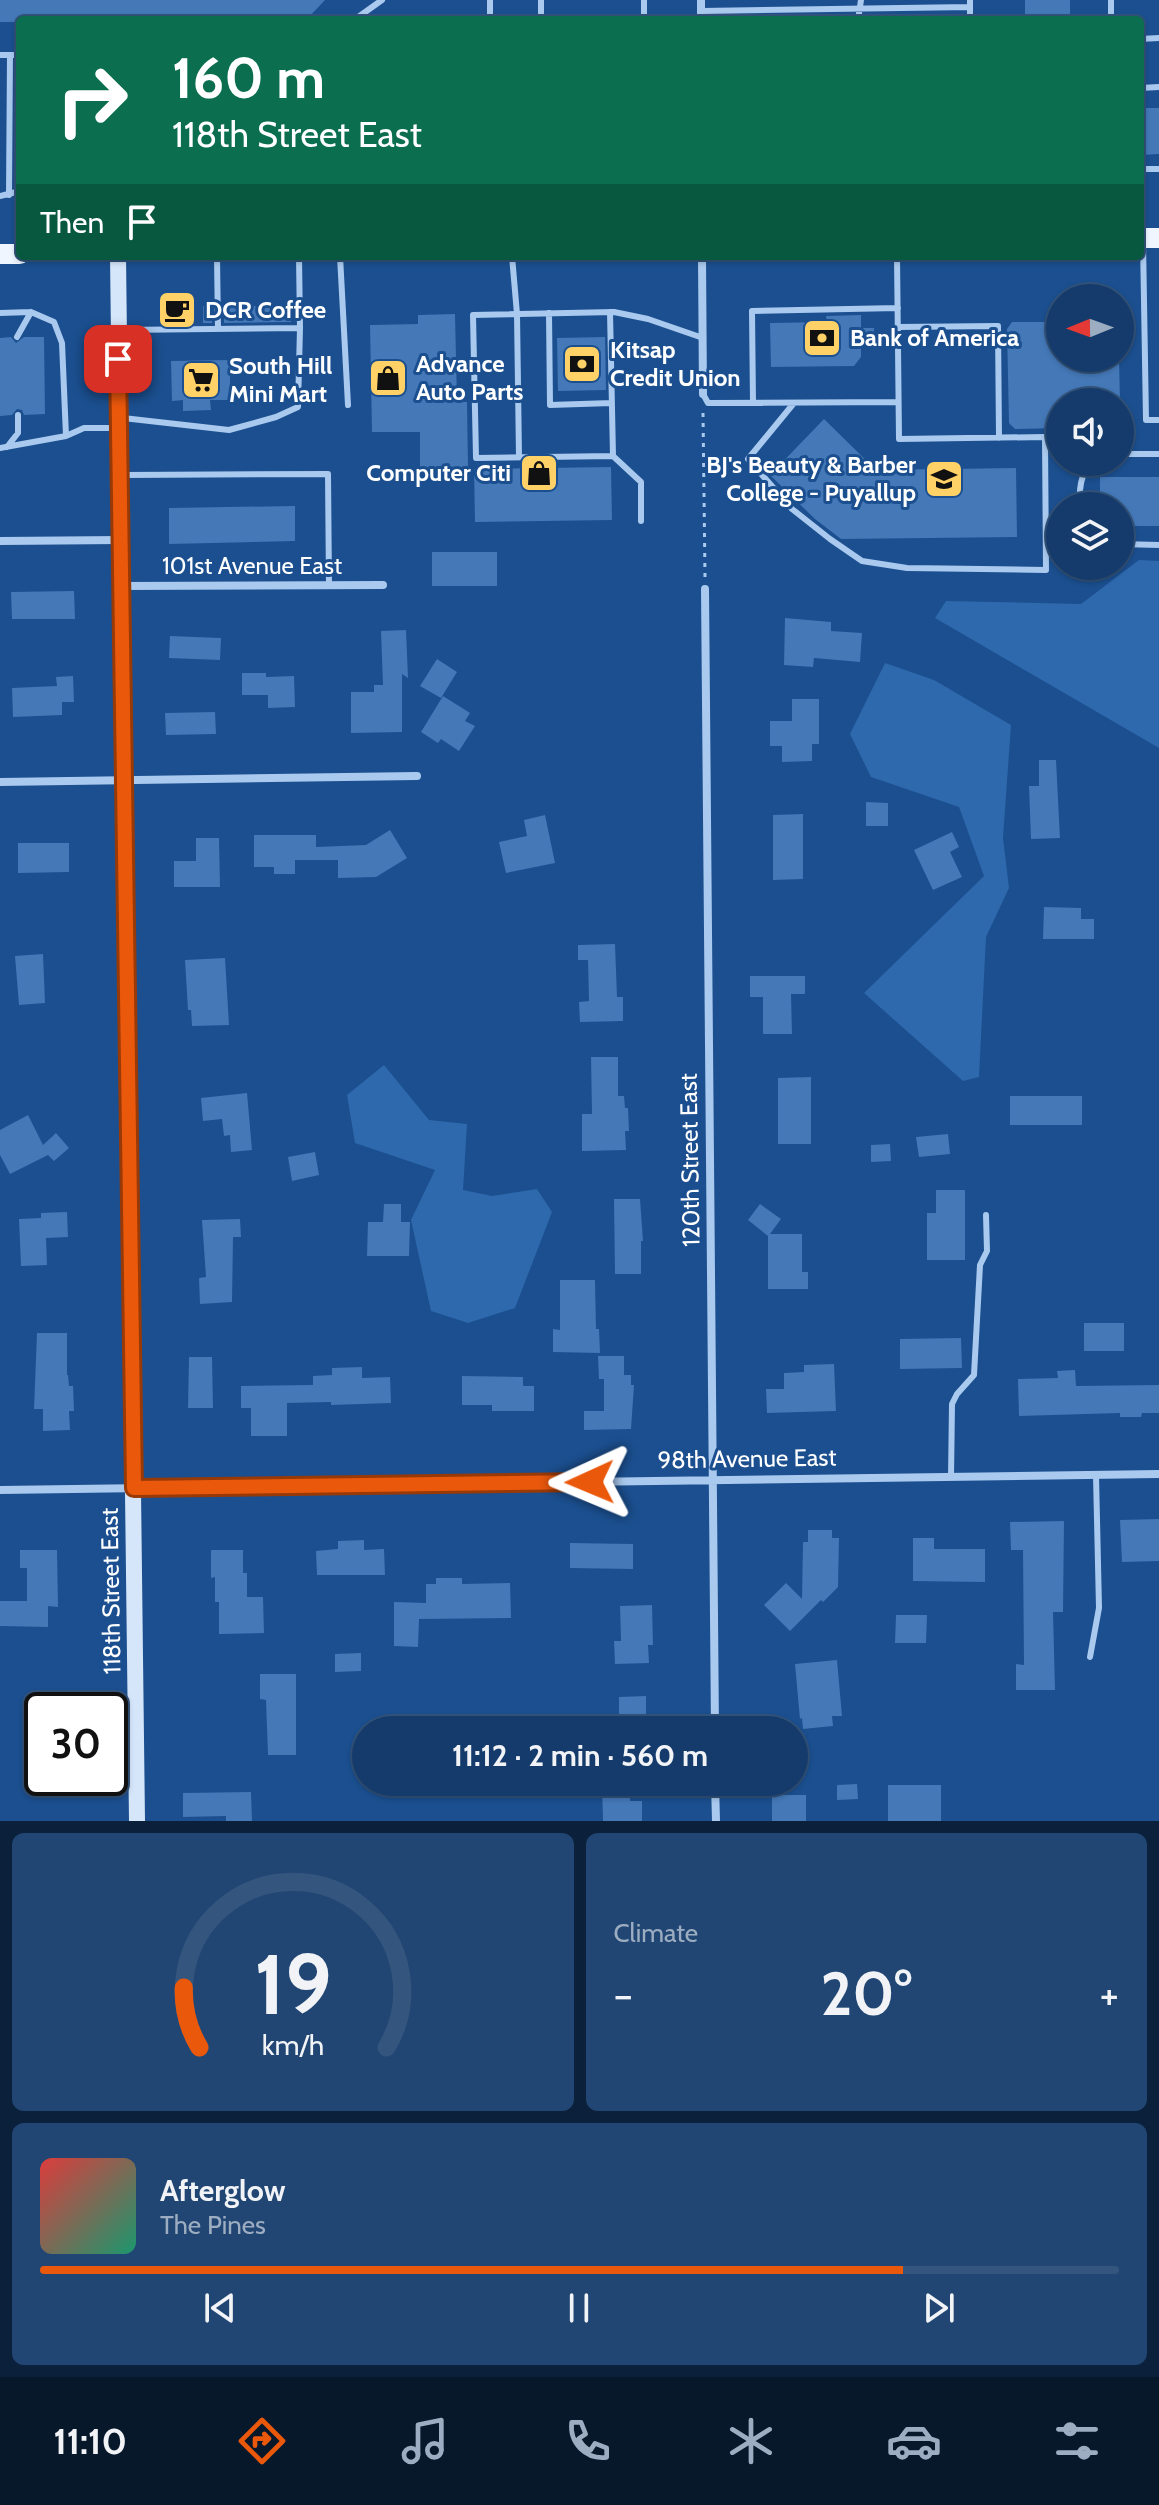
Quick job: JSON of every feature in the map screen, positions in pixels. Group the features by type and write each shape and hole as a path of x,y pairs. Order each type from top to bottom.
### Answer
{"street":[{"path":"701,0 701,15"},
{"name":"118th Street East","path":"118,260 137,1821"},
{"path":"702,260 703,394"},
{"path":"0,541 121,540"},
{"name":"101st Avenue East","path":"122,586 383,585"},
{"name":"120th Street East","path":"705,589 715,1716"},
{"path":"0,782 417,776"},
{"name":"98th Avenue East","path":"0,1490 1159,1474"},
{"path":"715,1796 716,1821"}],"lane":[{"path":"360,16 382,0"},
{"path":"859,16 861,0"},
{"path":"701,15 970,4"},
{"path":"896,8 897,16"},
{"path":"0,55 16,55"},
{"path":"9,195 10,55"},
{"path":"0,196 16,192"},
{"path":"1147,238 1146,420 1159,420"},
{"path":"217,260 218,329"},
{"path":"4,448 66,436 84,428 119,423 229,430 276,417 298,407 299,260"},
{"path":"340,260 348,405"},
{"path":"512,260 517,314 519,457"},
{"path":"794,403 748,459 792,509 862,561 888,567 1046,570 1045,437 899,439 897,260"},
{"path":"753,403 752,311 898,308"},
{"path":"17,337 31,312"},
{"path":"0,313 31,312 54,322 62,343 66,436"},
{"path":"610,312 613,456"},
{"path":"641,521 641,482 613,456 476,458 473,315 610,312 648,319 703,338"},
{"path":"549,313 550,405 612,403"},
{"path":"898,327 998,326 999,438"},
{"path":"118,330 300,328"},
{"path":"703,394 708,403 898,402"},
{"path":"4,448 18,433 18,415"},
{"path":"1134,454 1159,454"},
{"path":"120,475 328,474 329,585"},
{"path":"1134,544 1159,545"},
{"path":"951,1477 952,1404 974,1375 980,1265 987,1251 986,1215"},
{"path":"1090,1657 1099,1608 1096,1475"}],"path":[{"path":"703,394 705,589"}],"shaded area":[{"path":"1139,560 1159,561 1159,748 935,618 946,601 1081,604 1113,580 1134,580 1134,564"},
{"path":"885,663 934,680 1011,725 1003,838 1009,888 986,937 979,1077 963,1081 864,993 984,876 959,807 871,777 850,734"},
{"path":"384,1065 429,1120 467,1124 463,1190 492,1196 537,1189 552,1212 515,1308 468,1323 431,1311 411,1220 435,1170 355,1143 347,1095"}],"building":[{"path":"0,0 325,0 310,16 16,16 16,22 0,22"},
{"path":"1025,0 1070,0 1070,16 1025,16"},
{"path":"1144,108 1159,108 1159,154 1144,155"},
{"path":"203,306 212,306 212,323 203,323"},
{"path":"224,306 291,306 291,322 224,323"},
{"path":"455,314 457,402 467,402 468,467 420,468 420,432 372,432 370,325 418,324 418,315"},
{"name":"Bank of America","path":"861,315 861,328 874,328 874,347 861,347 861,357 854,366 771,367 770,323 827,322 826,316"},
{"path":"1012,322 1046,322 1046,372 1119,372 1120,388 1046,388 1046,428 1015,429 1009,423 1007,329"},
{"path":"11,337 16,343 24,337 44,337 45,414 24,415 22,410 17,409 12,415 0,416 0,338"},
{"name":"Kitsap Credit Union","path":"605,337 606,390 558,391 557,338"},
{"name":"South Hill Mini Mart","path":"230,360 230,400 210,400 211,410 183,411 183,400 172,401 171,361"},
{"path":"824,419 876,470 1016,468 1017,537 841,539 815,519 770,475"},
{"path":"611,467 612,520 475,522 474,469"},
{"path":"1100,477 1159,477 1159,526 1134,526 1134,492 1100,492"},
{"path":"295,506 295,541 169,544 169,508"},
{"path":"432,552 497,552 497,586 432,586"},
{"path":"74,591 75,619 12,619 11,592"},
{"path":"785,618 831,622 831,631 862,633 860,662 814,658 813,667 784,665"},
{"path":"406,630 408,678 402,674 402,732 351,733 351,692 374,692 374,685 383,685 381,631"},
{"path":"170,636 221,638 220,660 169,658"},
{"path":"437,659 457,672 441,698 420,686"},
{"path":"242,673 266,673 266,677 294,676 295,707 268,708 268,695 242,695"},
{"path":"73,676 74,702 62,702 62,715 13,717 12,688 57,686 56,677"},
{"path":"443,696 470,713 465,721 475,726 459,751 441,739 438,743 421,732"},
{"path":"792,699 819,699 819,744 812,744 812,761 782,762 782,746 770,746 770,721 792,721"},
{"path":"215,712 216,734 166,735 165,713"},
{"path":"1039,760 1056,760 1060,838 1031,839 1029,786 1039,786"},
{"path":"866,802 888,803 888,826 866,826"},
{"path":"803,814 803,879 773,880 773,815"},
{"path":"545,815 555,863 506,873 499,842 527,836 524,820"},
{"path":"390,830 407,858 376,877 338,878 338,860 295,860 295,874 274,874 274,867 254,867 254,835 316,835 316,847 366,845"},
{"path":"952,832 959,847 950,852 962,877 933,890 914,850"},
{"path":"196,838 219,838 220,887 174,887 174,861 196,861"},
{"path":"18,843 69,843 69,872 18,873"},
{"path":"1044,907 1081,908 1081,919 1094,919 1094,939 1043,939"},
{"path":"615,944 617,997 623,997 623,1021 580,1022 579,1002 589,1001 588,960 578,960 578,945"},
{"path":"43,954 45,1003 19,1005 15,956"},
{"path":"225,958 229,1025 192,1026 185,960"},
{"path":"750,976 805,976 805,994 791,994 792,1034 763,1034 763,997 750,997"},
{"path":"591,1057 618,1057 618,1096 624,1096 625,1108 628,1108 626,1150 582,1151 582,1114 592,1114"},
{"path":"811,1077 811,1144 778,1144 778,1078"},
{"path":"247,1093 252,1150 231,1152 230,1135 224,1136 222,1119 203,1121 201,1098"},
{"path":"1010,1096 1082,1096 1082,1125 1010,1125"},
{"path":"28,1115 43,1145 56,1133 69,1148 54,1161 48,1155 10,1174 0,1155 0,1130"},
{"path":"948,1134 950,1154 919,1157 916,1137"},
{"path":"890,1144 891,1161 871,1162 871,1145"},
{"path":"315,1152 319,1175 292,1181 288,1157"},
{"path":"936,1190 965,1190 965,1260 927,1260 927,1213 936,1213"},
{"path":"614,1199 640,1199 643,1241 641,1274 615,1274"},
{"path":"384,1204 401,1204 401,1222 410,1222 409,1256 367,1256 368,1222 383,1222"},
{"path":"760,1204 781,1219 770,1234 802,1234 802,1272 808,1272 808,1289 768,1289 768,1236 748,1220"},
{"path":"67,1212 68,1237 46,1238 47,1265 21,1266 19,1219 41,1218 41,1213"},
{"path":"240,1219 241,1237 233,1237 232,1302 200,1304 199,1278 206,1277 202,1220"},
{"path":"560,1280 595,1280 600,1353 553,1352 553,1329 560,1330"},
{"path":"1084,1323 1124,1323 1124,1351 1084,1351"},
{"path":"37,1333 67,1333 67,1375 69,1386 73,1386 74,1411 69,1411 70,1430 43,1431 43,1409 34,1409"},
{"path":"961,1338 962,1368 900,1369 900,1339"},
{"path":"598,1356 624,1356 624,1375 631,1375 631,1385 634,1385 631,1429 584,1430 584,1411 604,1411 604,1379 599,1379"},
{"path":"189,1357 212,1357 213,1408 188,1408"},
{"path":"834,1364 836,1411 767,1413 766,1389 784,1389 784,1373 804,1372 804,1365"},
{"path":"362,1367 362,1378 390,1377 391,1403 287,1403 287,1436 251,1436 251,1408 241,1408 241,1386 313,1385 313,1376 332,1375 332,1368"},
{"path":"1075,1370 1076,1386 1159,1385 1159,1413 1142,1413 1141,1417 1120,1417 1120,1413 1019,1416 1018,1379 1058,1378 1057,1371"},
{"path":"462,1376 523,1377 523,1386 534,1386 534,1411 492,1411 492,1405 462,1405"},
{"path":"1159,1519 1159,1561 1122,1562 1120,1520"},
{"path":"1064,1521 1063,1612 1053,1612 1055,1690 1016,1690 1016,1664 1024,1665 1023,1550 1011,1550 1010,1522"},
{"path":"808,1530 832,1530 832,1538 839,1538 838,1587 790,1631 764,1605 786,1583 802,1599 803,1542 808,1542"},
{"path":"913,1538 934,1538 934,1549 985,1549 985,1582 913,1581"},
{"path":"364,1540 364,1550 384,1549 385,1575 317,1575 316,1551 338,1549 338,1541"},
{"path":"570,1543 633,1544 633,1569 570,1568"},
{"path":"20,1550 57,1550 58,1607 48,1606 48,1627 0,1626 0,1601 27,1601 27,1568 20,1568"},
{"path":"211,1550 243,1550 247,1597 263,1597 264,1633 219,1634 219,1602 215,1602 215,1577 211,1578"},
{"path":"436,1578 462,1578 462,1584 510,1583 511,1618 419,1619 418,1647 394,1646 394,1602 426,1603 426,1584 436,1584"},
{"path":"652,1605 653,1645 648,1645 649,1663 615,1664 614,1641 621,1641 620,1606"},
{"path":"896,1615 927,1615 926,1643 895,1643"},
{"path":"361,1653 361,1671 335,1672 335,1654"},
{"path":"837,1660 842,1716 832,1716 833,1726 808,1728 808,1716 800,1716 795,1664"},
{"path":"260,1674 296,1674 296,1755 268,1755 266,1700 260,1699"},
{"path":"646,1696 646,1714 651,1716 619,1716 619,1697"},
{"path":"857,1784 858,1799 837,1800 837,1785"},
{"path":"888,1785 941,1785 941,1821 888,1821"},
{"path":"251,1792 252,1821 226,1821 226,1816 183,1817 183,1793"},
{"path":"602,1796 630,1796 630,1801 642,1801 642,1821 603,1821"},
{"path":"772,1796 806,1796 806,1821 772,1821"}],"place":[{"name":"DCR Coffee","path":"177,310"},
{"name":"Bank of America","path":"822,338"},
{"name":"Kitsap Credit Union","path":"582,364"},
{"name":"Advance Auto Parts","path":"388,378"},
{"name":"South Hill Mini Mart","path":"201,380"},
{"name":"Computer Citi","path":"539,473"},
{"name":"BJ's Beauty & Barber College - Puyallup","path":"944,479"}],"route":[{"path":"118,359 134,1488 590,1482"}]}
